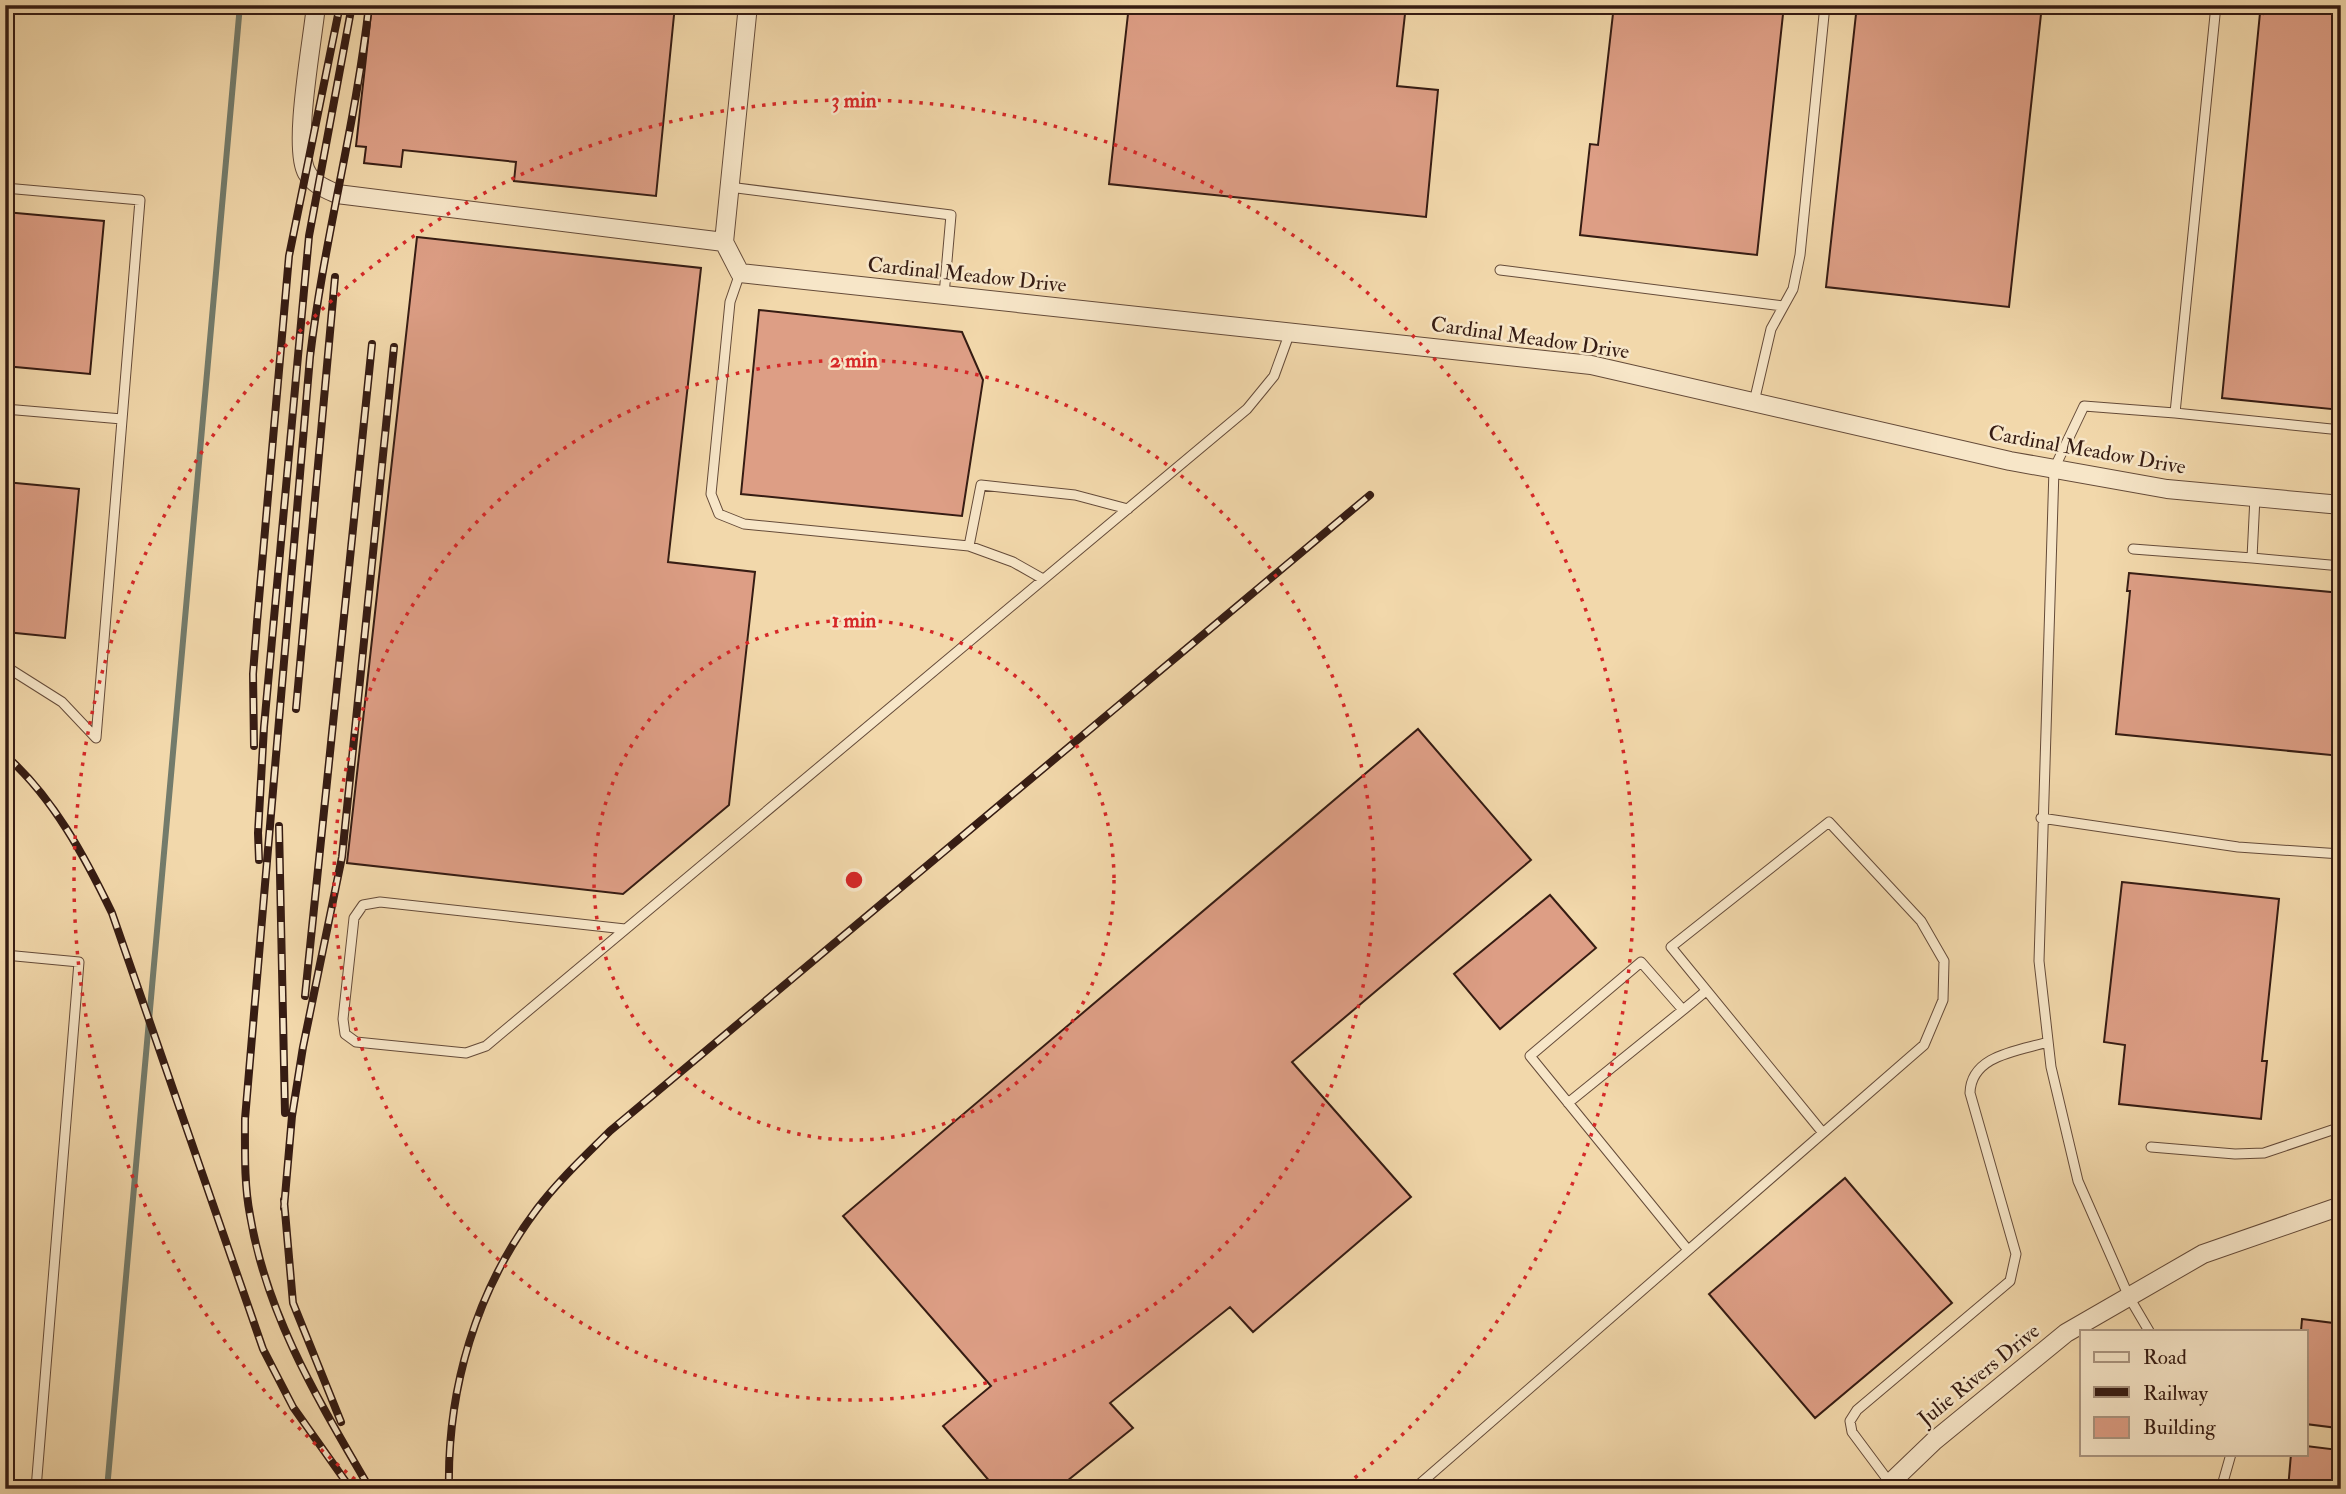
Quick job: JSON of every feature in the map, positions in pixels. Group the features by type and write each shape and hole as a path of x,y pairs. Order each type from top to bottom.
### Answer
{"street":[{"path":"317,5 300,147 306,173 319,186 337,194 724,242"},
{"path":"740,273 724,242 748,5"},
{"name":"Cardinal Meadow Drive","path":"740,273 1591,365 2054,469 2167,489 2341,505"},
{"name":"Julie Rivers Drive","path":"1887,1486 1934,1441 2066,1334 2203,1254 2341,1206"}],"lane":[{"path":"1754,402 1771,330 1793,289 1801,255 1825,5"},
{"path":"2175,413 2216,5"},
{"path":"729,187 951,215 944,295"},
{"path":"5,188 140,201 96,738 62,702 5,666"},
{"path":"1500,270 1783,306"},
{"path":"740,273 730,302 712,480 711,494 719,514 744,524 969,546 1013,562 1043,579"},
{"path":"625,929 380,902 363,905 354,918 343,1019 345,1034 356,1042 466,1053 486,1046 1247,409 1274,376 1290,332"},
{"path":"2148,1330 2129,1297 2078,1181 2051,1067 2039,961 2041,818 2054,469 2084,405 2341,430"},
{"path":"5,409 122,419"},
{"path":"969,546 981,485 1075,495 1128,509"},
{"path":"2252,558 2255,497"},
{"path":"2133,549 2341,566"},
{"path":"2041,818 2238,847 2341,854"},
{"path":"1413,1489 1823,1133 1924,1045 1943,1000 1944,961 1921,921 1829,822 1671,947 1823,1133"},
{"path":"5,955 79,962 36,1489"},
{"path":"1682,1010 1641,962 1531,1056 1688,1250"},
{"path":"1568,1103 1706,990"},
{"path":"1887,1486 1852,1432 1850,1420 1857,1410 2010,1281 2015,1269 2017,1254 1970,1093 1970,1080 1979,1067 1994,1058 2048,1042"},
{"path":"2151,1147 2235,1154 2264,1153 2341,1127"},
{"path":"2221,1489 2230,1456"}],"building":[{"path":"372,5 675,5 656,196 514,181 516,162 403,150 401,167 364,163 366,147 356,146"},
{"path":"1129,5 1406,5 1397,86 1438,90 1426,217 1109,184"},
{"path":"1614,5 1784,5 1757,255 1580,235 1590,144 1598,145"},
{"path":"1857,5 2042,5 2009,307 1826,287"},
{"path":"2264,5 2341,5 2341,410 2222,398 2260,13 2263,14"},
{"path":"5,212 104,221 90,374 5,366"},
{"path":"417,237 701,268 668,562 755,572 729,805 623,894 347,863"},
{"path":"759,310 962,332 983,380 962,516 741,494"},
{"path":"5,482 79,489 65,638 6,632 9,603 5,602"},
{"path":"2129,573 2341,593 2341,756 2116,734 2130,591 2127,591"},
{"path":"1418,729 1531,860 1292,1062 1411,1197 1253,1332 1230,1307 1110,1403 1133,1428 1057,1489 996,1489 943,1426 991,1386 843,1216"},
{"path":"2122,882 2279,899 2262,1061 2267,1061 2261,1119 2119,1104 2125,1045 2104,1042"},
{"path":"1550,895 1596,948 1500,1029 1454,974"},
{"path":"5,1007 9,1008 5,1052"},
{"path":"1845,1178 1952,1303 1815,1418 1709,1294"},
{"path":"2302,1319 2341,1324 2338,1428 2308,1424 2308,1330 2301,1330"},
{"path":"2308,1446 2339,1450 2334,1489 2288,1489 2291,1456 2308,1456"},
{"path":"5,1485 22,1486 21,1489 5,1489"}],"waterway":[{"path":"107,1489 240,5"}],"railway":[{"path":"254,746 253,674 289,256 340,5"},
{"path":"259,860 264,727 309,236 352,5"},
{"path":"369,5 310,357 245,1143 248,1203 269,1288 314,1391 370,1489"},
{"path":"296,709 335,277"},
{"path":"305,996 372,344"},
{"path":"284,1208 292,1116 303,1047 342,857 394,347"},
{"path":"449,1489 453,1414 469,1342 497,1273 516,1240 537,1209 563,1179 610,1131 1370,495"},
{"path":"5,755 53,809 79,849 112,913 263,1349 293,1407 351,1489"},
{"path":"279,826 285,1113"},
{"path":"284,1200 293,1303 341,1422"}]}
